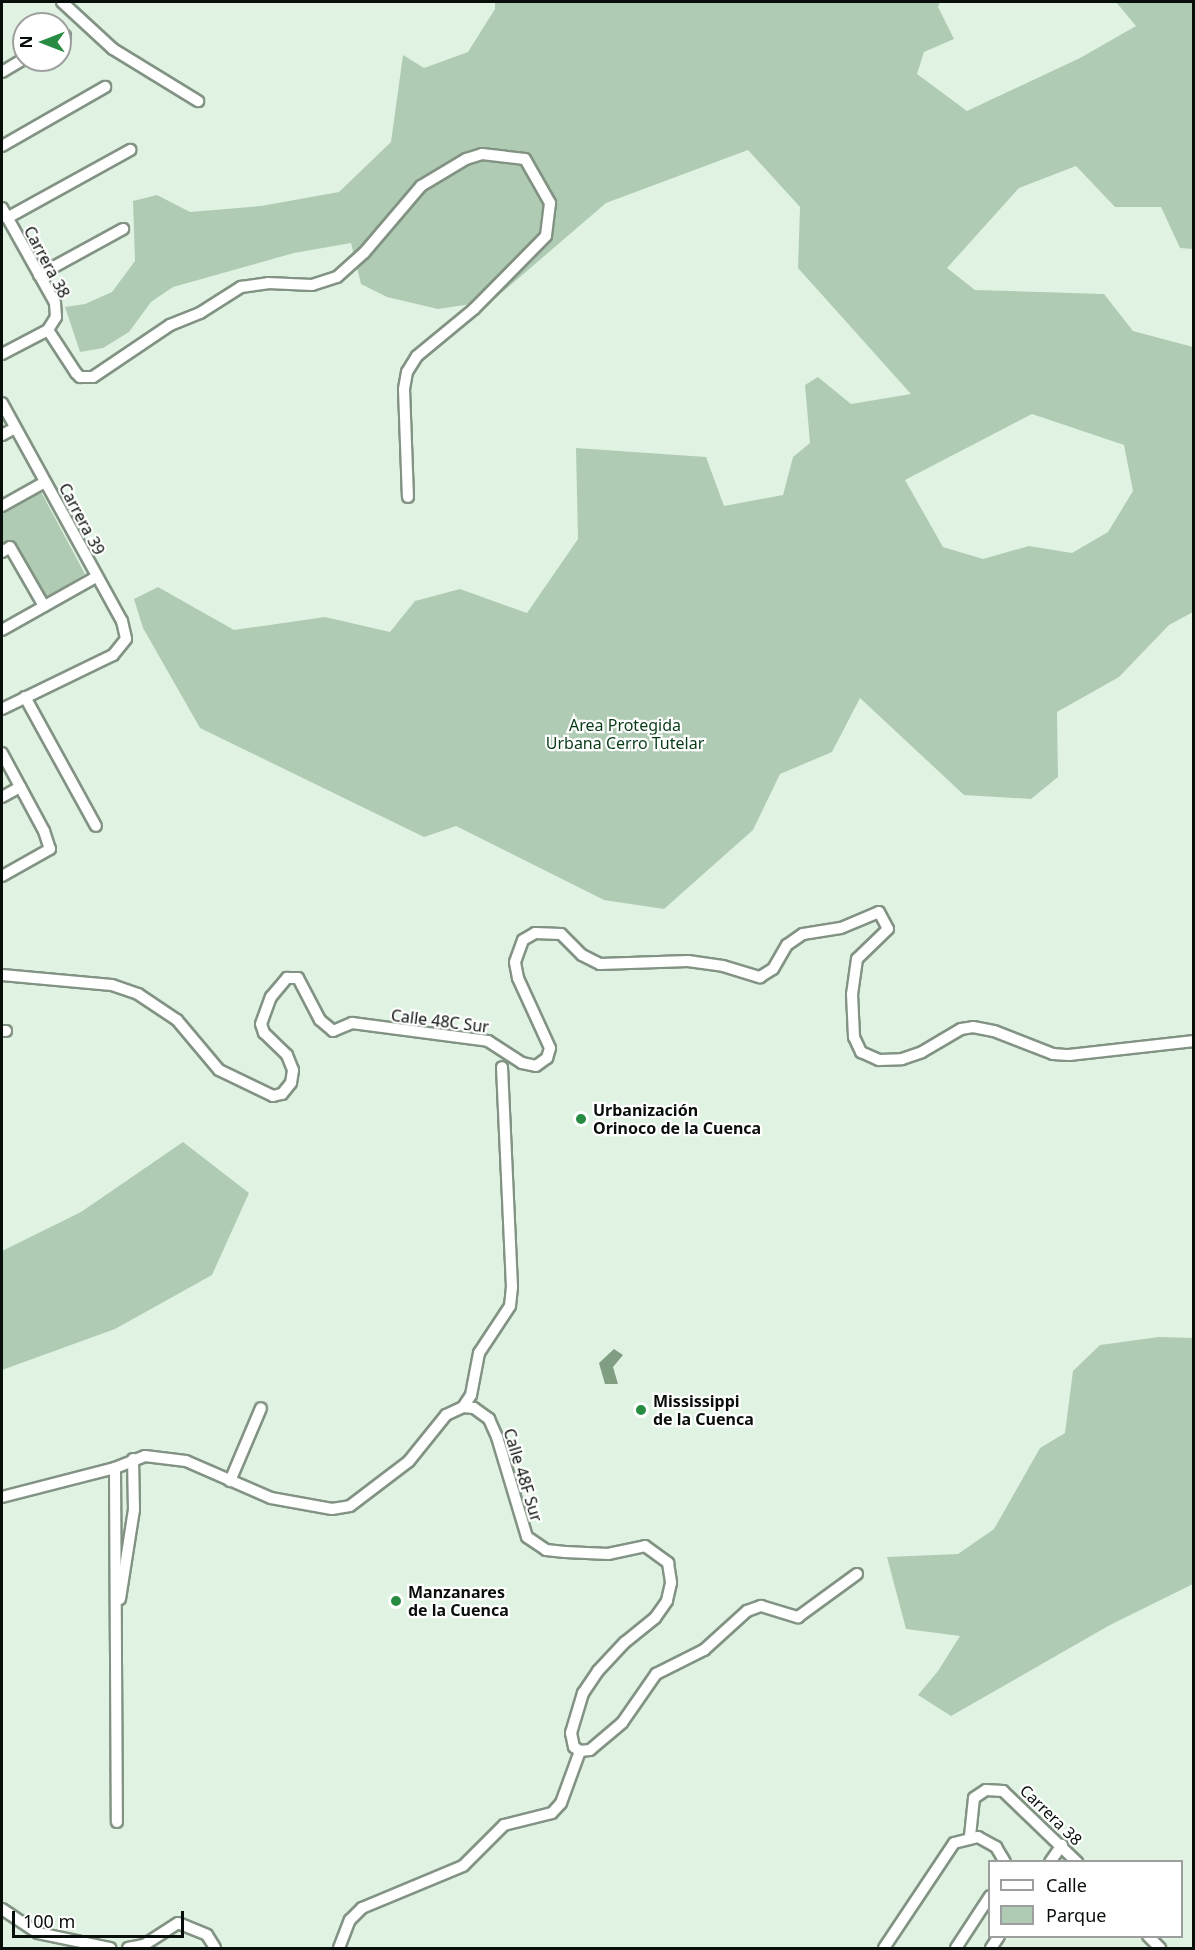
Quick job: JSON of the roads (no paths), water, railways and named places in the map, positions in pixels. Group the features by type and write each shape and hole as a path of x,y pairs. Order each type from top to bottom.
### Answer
{"street":[{"path":"62,2 113,49 198,101"},
{"path":"2,146 105,87"},
{"path":"4,213 130,150"},
{"path":"2,354 48,330 64,358 84,378 98,375 153,336 241,287 268,283 327,283 364,254 421,186 439,173 482,154 525,159 550,203 546,236 474,309 417,356 407,372 404,389 408,497"},
{"name":"Carrera 38","path":"4,213 56,310 48,330"},
{"path":"39,275 123,229"},
{"name":"Carrera 39","path":"2,404 125,629 126,639 119,650 25,697"},
{"path":"2,435 15,428"},
{"path":"2,506 45,482"},
{"path":"6,550 44,606"},
{"path":"2,630 96,577"},
{"path":"2,709 25,697 96,826"},
{"path":"2,753 44,831 50,849 46,854 2,876"},
{"path":"2,797 20,787"},
{"name":"Calle 48C Sur","path":"2,975 112,985 138,994 177,1020 219,1070 273,1096 282,1094 291,1083 293,1070 287,1055 264,1033 261,1024 271,997 287,978 298,978 320,1020 333,1031 352,1023 488,1041 522,1062 536,1066 545,1061 550,1048 518,978 515,962 523,940 535,933 561,934 582,955 600,964 688,961 723,966 760,977 773,969 787,945 802,934 841,928 879,912 887,923 885,936 864,952 853,966 854,1037 861,1052 879,1060 902,1059 922,1052 945,1036 961,1029 980,1028 1053,1054 1069,1055 1194,1041"},
{"path":"2,1497 115,1468 145,1456 186,1461 271,1498 317,1508 350,1506 409,1461 437,1422 463,1407 471,1395 479,1353 510,1306 512,1287 502,1067"},
{"name":"Calle 48F Sur","path":"463,1407 474,1408 489,1419 516,1492 521,1527 527,1537 546,1550 588,1554 630,1551 645,1546 668,1563 671,1582 667,1601 655,1618 625,1642 598,1671 583,1693 572,1733 574,1747 580,1751"},
{"path":"230,1481 261,1408"},
{"path":"115,1626 134,1510 133,1459"},
{"path":"115,1468 117,1822"},
{"path":"339,1948 350,1920 362,1908 412,1890 464,1866 504,1825 552,1813 561,1803 580,1751 590,1750 622,1723 656,1674 704,1650 747,1611 761,1606 798,1617 857,1574"},
{"name":"Carrera 38","path":"970,1836 971,1803 978,1794 991,1789 1003,1791 1075,1860"},
{"path":"884,1948 949,1848 970,1836 996,1847 1004,1860"},
{"path":"1051,1860 1062,1845"},
{"path":"956,1948 988,1899"},
{"path":"2,1909 38,1933 110,1948"},
{"path":"128,1948 144,1945 178,1923 207,1935 215,1948"}],"place":[{"name":"Urbanización Orinoco de la Cuenca","path":"581,1119"},
{"name":"Mississippi de la Cuenca","path":"641,1410"},
{"name":"Manzanares de la Cuenca","path":"396,1601"}],"park label":[{"name":"Area Protegida Urbana Cerro Tutelar","path":"625,734"}]}
